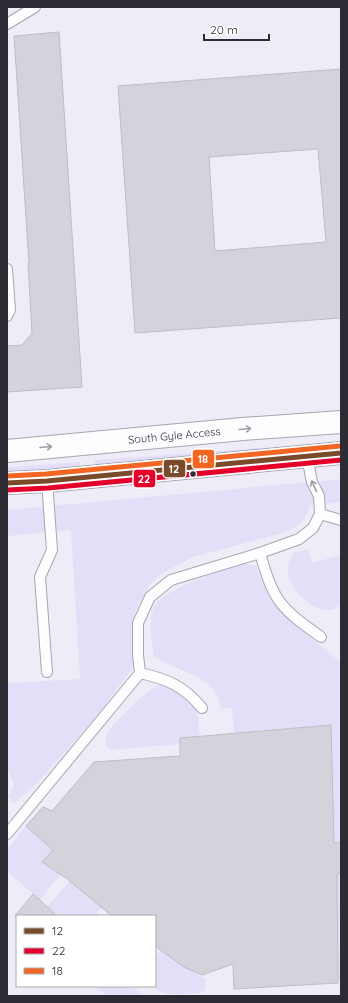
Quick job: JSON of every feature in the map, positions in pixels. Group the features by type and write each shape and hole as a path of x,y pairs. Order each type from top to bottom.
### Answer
{"street":[{"name":"South Gyle Access","path":"7,451 243,429 341,422"},
{"path":"7,483 47,481 341,453"}],"lane":[{"path":"7,24 35,7"},
{"path":"7,269 10,310 7,316"},
{"path":"7,834 140,673 138,655 138,623 150,597 171,580 260,553 299,539 313,528 320,514 319,496 312,482 307,457"},
{"path":"47,481 52,550 40,577 47,672"},
{"path":"320,514 341,520"},
{"path":"260,553 268,583 277,599 289,613 322,637"},
{"path":"140,673 163,679 177,686 192,695 202,708"}],"shaded area":[{"path":"275,447 276,453 95,466 95,460"},
{"path":"80,462 80,467 7,473 7,467"},
{"path":"341,479 341,502 310,505 304,519 288,531 193,557 164,572 151,583 138,605 134,617 135,656 132,669 96,717 40,780 14,804 8,797 13,787 13,780 7,770 7,683 80,679 71,530 7,536 7,510"},
{"path":"308,549 312,563 341,555 341,604 333,610 321,609 310,604 299,594 291,583 287,570 289,562 294,553"},
{"path":"247,564 256,566 270,598 282,614 341,663 341,843 334,843 331,725 234,733 232,708 221,709 218,697 212,688 195,676 163,662 154,656 151,636 151,620 154,607 157,602 164,596 200,579 227,569"},
{"path":"158,685 180,687 197,709 200,736 180,744 111,750 105,741 114,725 145,694"},
{"path":"26,826 53,850 61,874 40,900 7,871 7,849"},
{"path":"341,873 341,982 338,983 337,874"},
{"path":"70,881 102,908 97,912 98,915 56,915 47,907"},
{"path":"161,950 184,967 206,979 205,990 197,994 173,994 164,993 153,987 156,987 156,956"},
{"path":"95,987 134,987 142,996 107,996"}],"building":[{"path":"59,32 82,387 7,392 7,346 22,345 32,333 29,263 14,36"},
{"path":"341,69 341,318 135,333 118,86","holes":["318,149 326,242 215,251 209,157"]},
{"path":"331,725 334,843 341,843 341,873 337,874 338,983 234,989 233,964 202,975 184,967 156,947 156,915 111,915 66,878 42,862 53,850 26,826 43,807 52,811 94,762 180,756 180,738"},
{"path":"33,894 56,915 16,915 15,916"}],"transit line":[{"name":"18","path":"7,476 46,474 340,446"},
{"name":"12","path":"7,483 47,481 341,453"},
{"name":"22","path":"7,490 48,488 341,460"}]}
